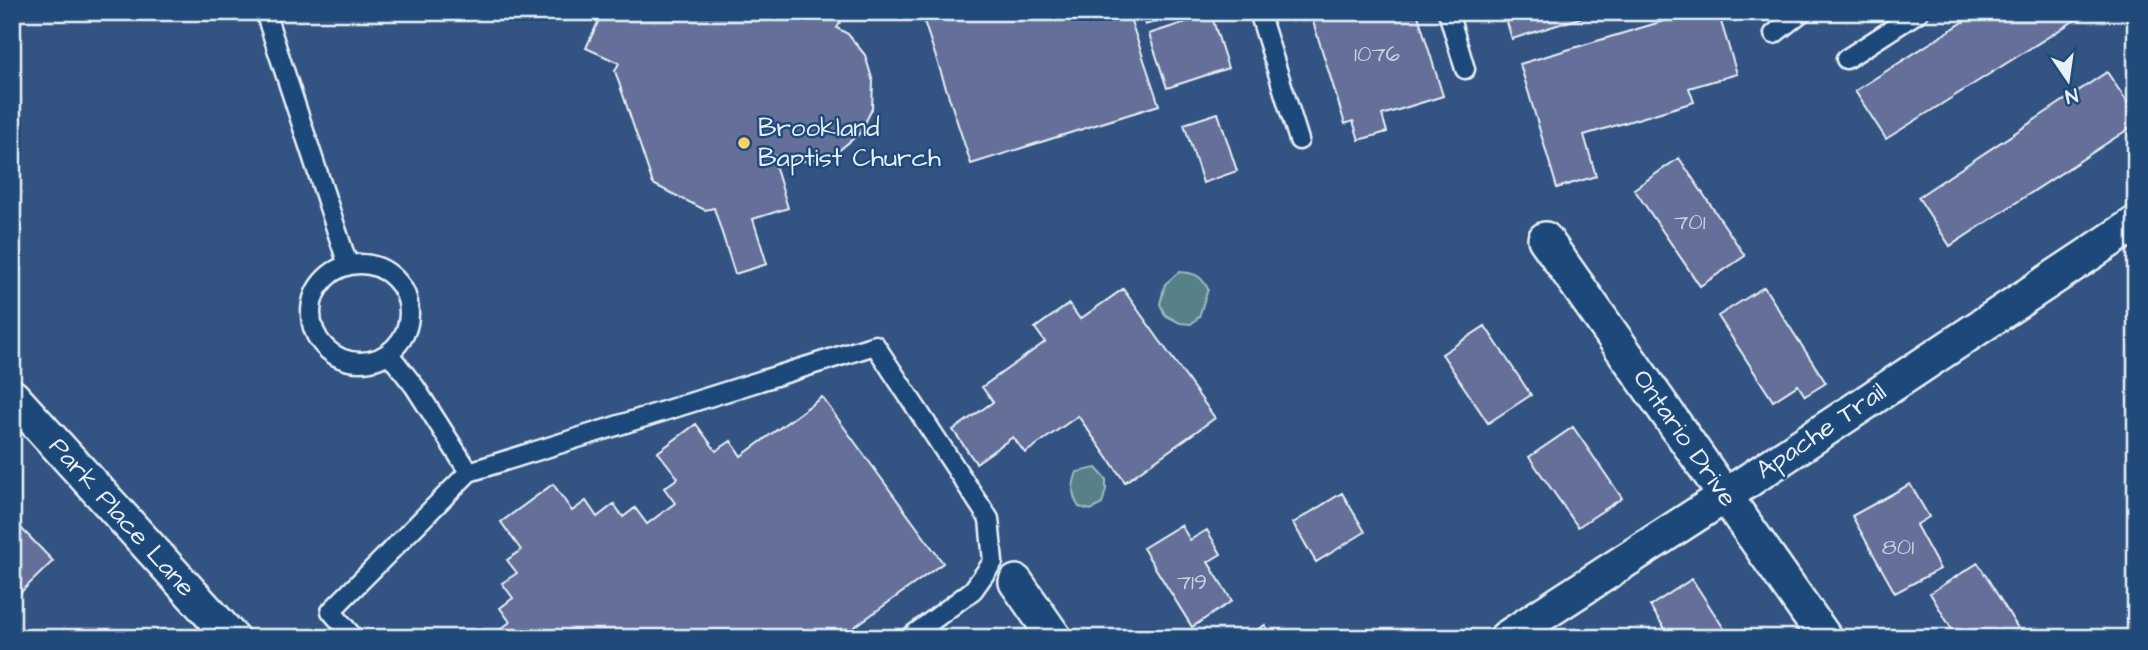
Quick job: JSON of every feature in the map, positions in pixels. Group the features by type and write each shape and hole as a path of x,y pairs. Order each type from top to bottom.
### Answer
{"street":[{"name":"Apache Trail","path":"1506,638 2136,223"},
{"name":"Ontario Drive","path":"1545,239 1825,638"},
{"path":"12,385 13,397"},
{"name":"Park Place Lane","path":"13,397 232,638"},
{"path":"1016,582 1055,638"}],"lane":[{"path":"265,12 348,265"},
{"path":"1259,12 1299,140"},
{"path":"1448,12 1465,69"},
{"path":"1774,34 1802,12"},
{"path":"1846,59 1919,12"},
{"path":"365,264 382,269 396,278 406,293 410,309 408,327 401,342 389,354 373,361 356,363 341,359 328,351 318,339 312,325 314,295 322,281 334,271 348,265 365,264"},
{"path":"354,638 331,611 469,472 875,345 989,519 993,562 973,590 909,638"},
{"path":"389,354 415,387 469,472"}],"green space":[{"path":"1179,272 1197,276 1208,289 1199,317 1191,324 1180,323 1165,315 1160,304 1165,284"},
{"path":"1096,468 1106,479 1102,504 1091,510 1079,507 1073,490 1077,472"}],"building":[{"name":"Brookland Baptist Church","path":"593,12 846,12 837,28 848,34 865,55 873,82 872,109 860,133 837,152 810,161 785,161 772,155 788,208 753,219 767,264 735,274 714,208 705,210 653,184 615,71 619,63 586,48 599,20 592,17"},
{"path":"921,12 1128,12 1159,105 971,164"},
{"path":"1141,12 1186,12 1145,25"},
{"path":"1310,12 1417,12 1443,96 1382,115 1387,132 1359,140 1353,121 1345,124"},
{"path":"1504,12 1581,12 1583,17 1512,39"},
{"path":"1665,12 1718,12 1737,74 1689,88 1694,102 1584,135 1596,176 1557,188 1520,64 1667,20"},
{"path":"1979,12 2077,12 2080,17 1886,139 1855,91"},
{"path":"1211,14 1228,68 1167,88 1149,34"},
{"path":"2107,72 2136,115 2136,124 1950,246 1918,197"},
{"path":"1218,113 1237,171 1203,183 1184,124"},
{"path":"1679,158 1745,256 1700,286 1634,189"},
{"path":"1764,287 1826,383 1805,396 1798,385 1773,401 1718,316"},
{"path":"1123,289 1215,418 1125,482 1078,416 1025,453 1013,437 976,463 953,430 993,402 982,387 1045,342 1035,328 1069,304 1080,319"},
{"path":"1485,326 1531,395 1488,423 1442,354"},
{"path":"822,397 943,563 839,638 489,638 510,622 500,608 513,598 502,583 517,573 507,560 521,550 501,522 553,484 572,511 586,501 597,517 614,504 623,517 635,508 647,524 675,503 664,488 678,478 658,452 696,424 716,451 731,441 741,456"},
{"path":"1573,427 1622,498 1578,527 1529,457"},
{"path":"1910,484 1929,517 1916,525 1940,569 1895,593 1852,516"},
{"path":"1342,493 1365,532 1316,562 1293,523"},
{"path":"1181,525 1190,540 1207,530 1221,554 1208,562 1232,601 1192,627 1143,548"},
{"path":"19,526 53,561 12,601 12,533"},
{"path":"1978,563 2024,638 1957,638 1930,593"},
{"path":"1692,579 1730,638 1671,638 1650,606"},
{"path":"1265,625 1273,638 1244,638"}],"place":[{"name":"Brookland Baptist Church","path":"744,143"}]}
